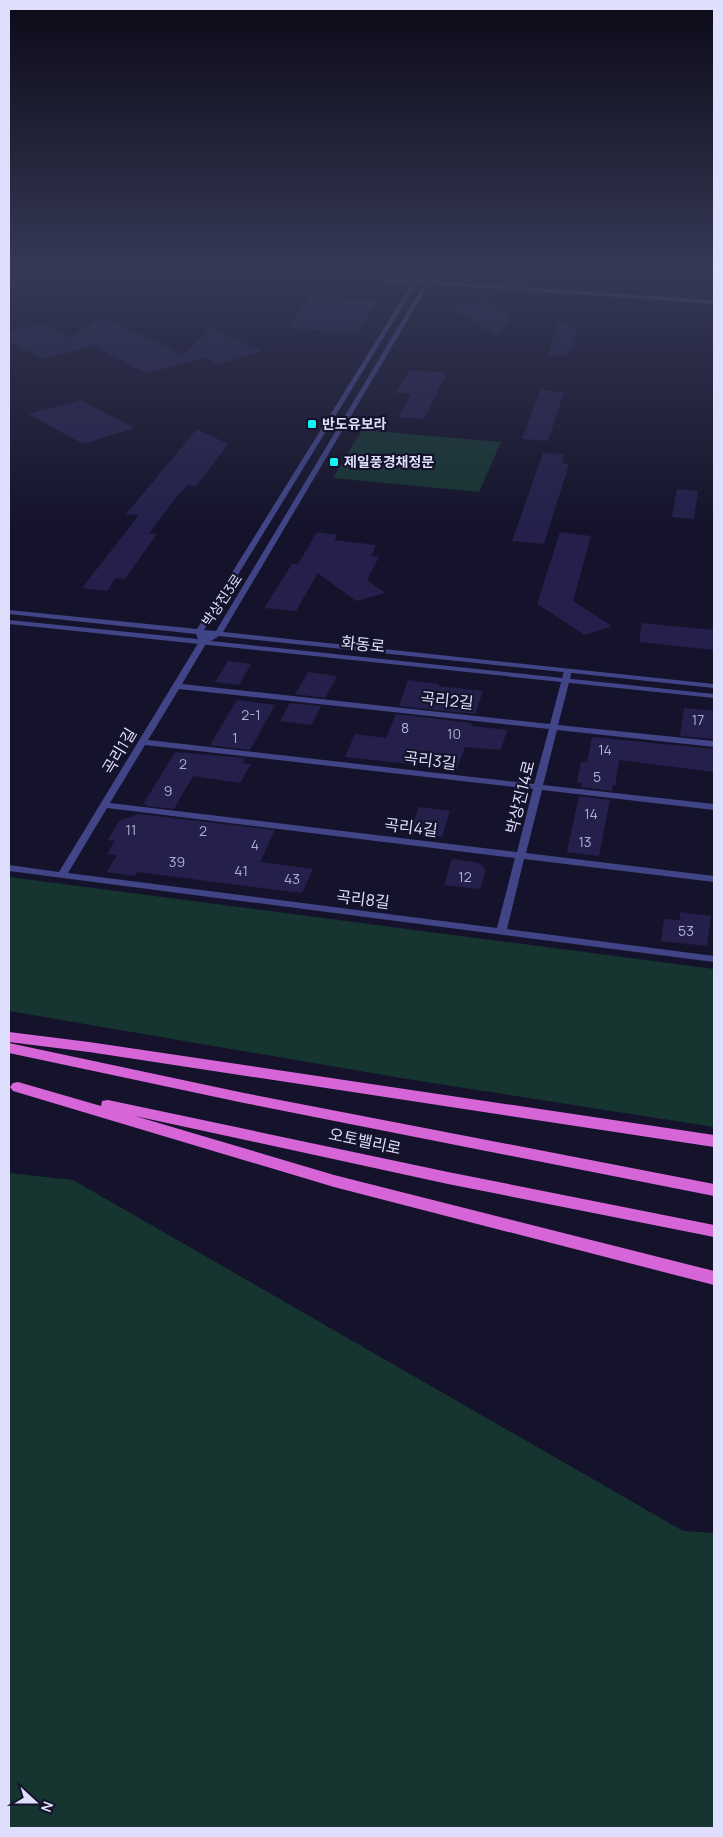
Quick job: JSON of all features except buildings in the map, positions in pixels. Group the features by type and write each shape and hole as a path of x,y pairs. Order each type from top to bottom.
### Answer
{"highway":[{"path":"9,1037 89,1046 714,1141"},
{"name":"오토밸리로","path":"9,1048 244,1098 714,1190"},
{"path":"14,1086 334,1180 714,1278"},
{"name":"오토밸리로","path":"14,1086 714,1232"}],"street":[{"name":"박상진3로","path":"369,356 199,632 203,642 218,634 384,356"},
{"name":"화동로","path":"9,612 714,686"},
{"name":"화동로","path":"9,622 714,696"},
{"name":"곡리1길","path":"62,875 203,642"},
{"name":"박상진14로","path":"501,932 568,670"},
{"name":"곡리2길","path":"176,686 714,744"},
{"name":"곡리3길","path":"142,742 714,807"},
{"name":"곡리4길","path":"104,805 714,879"},
{"name":"곡리8길","path":"9,868 714,959"}],"green space":[{"path":"362,430 501,442 479,492 333,478"},
{"path":"9,877 714,969 714,1127 407,1079 9,1011"},
{"path":"9,1173 73,1180 683,1531 714,1533 714,1828 9,1828"}],"place":[{"name":"반도유보라","path":"312,424"},
{"name":"제일풍경채정문","path":"334,462"}]}
